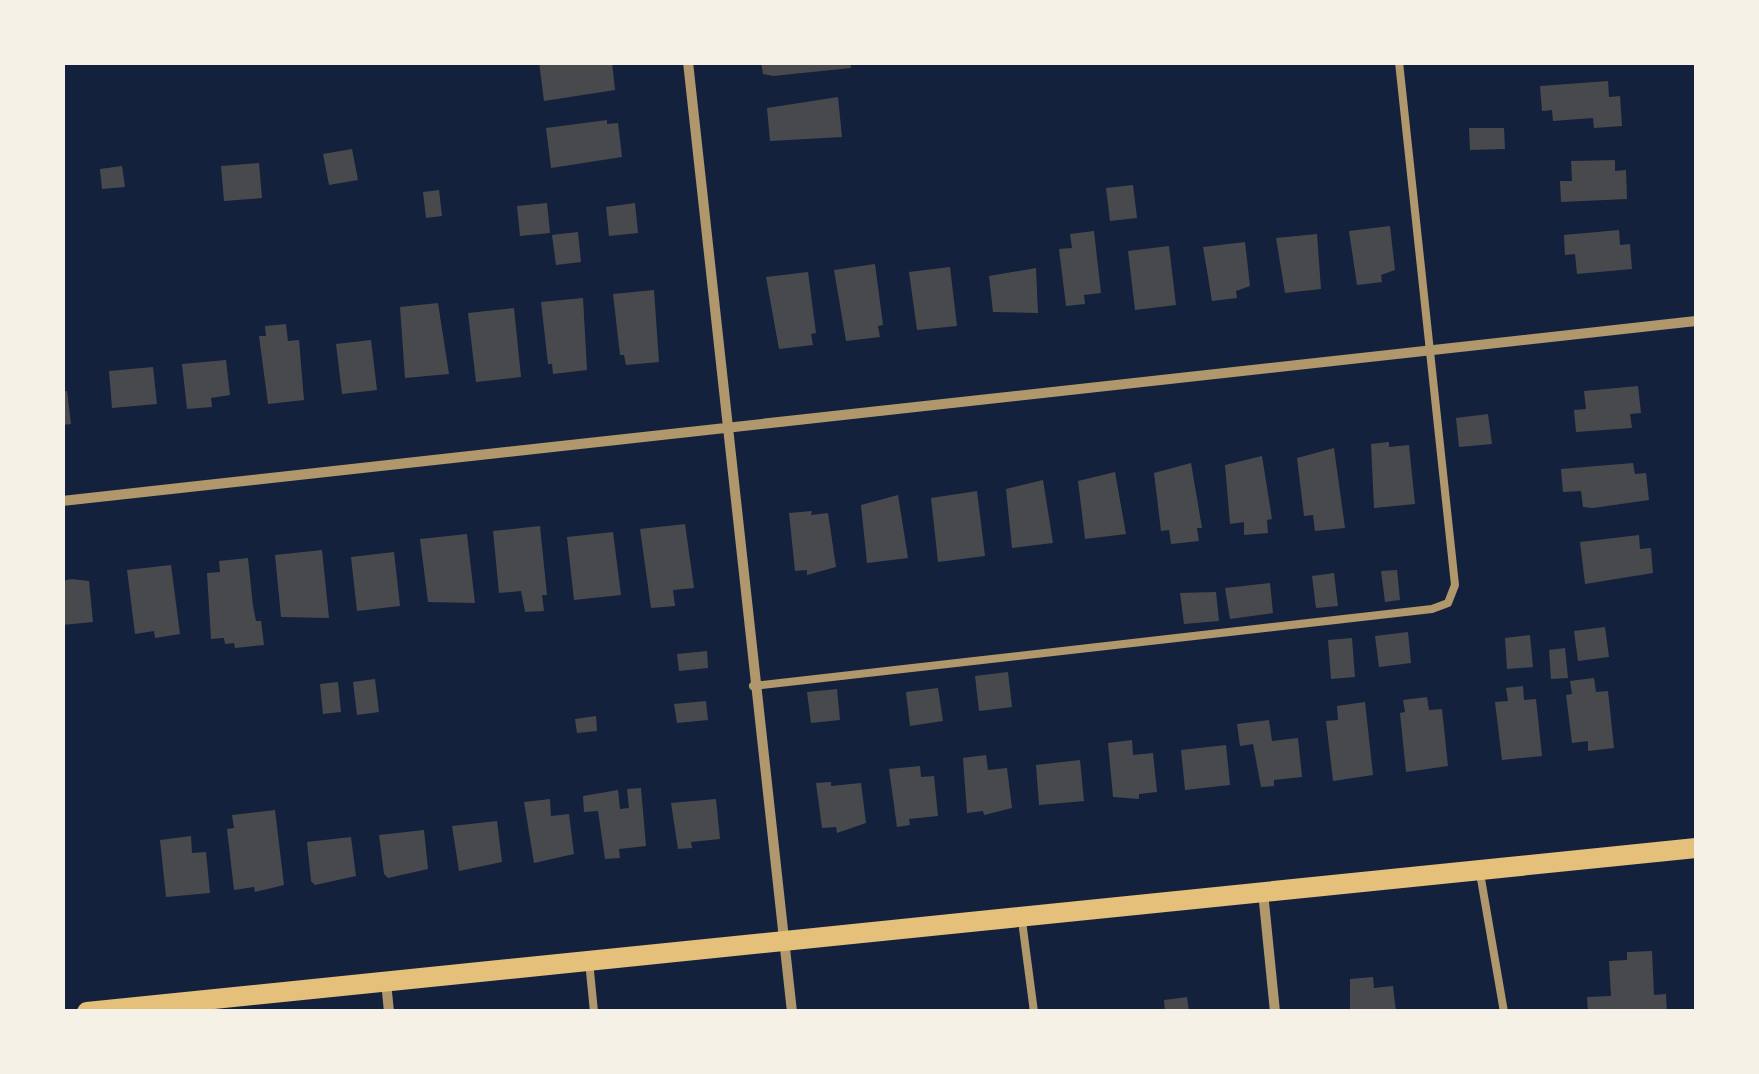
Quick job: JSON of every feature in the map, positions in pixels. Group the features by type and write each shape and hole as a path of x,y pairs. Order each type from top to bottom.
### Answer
{"main road":[{"path":"86,1012 187,1006 386,981 1696,848"}],"street":[{"path":"688,62 781,941 792,1012"},
{"path":"62,501 1696,321"},
{"path":"1263,892 1274,1012"},
{"path":"386,981 389,1012"}],"lane":[{"path":"754,686 1432,609 1448,603 1455,585 1399,62"},
{"path":"1480,870 1504,1012"},
{"path":"1022,916 1034,1012"},
{"path":"589,961 594,1012"}],"building":[{"path":"539,62 612,62 615,90 544,101"},
{"path":"761,62 850,62 851,68 773,76 763,74"},
{"path":"1608,81 1609,97 1620,96 1622,126 1594,128 1593,118 1553,121 1552,110 1542,111 1540,86"},
{"path":"838,97 842,137 770,141 767,108"},
{"path":"607,120 607,124 618,123 622,157 551,168 546,128"},
{"path":"1469,128 1504,128 1505,149 1470,150"},
{"path":"352,149 358,180 329,185 323,154"},
{"path":"1615,160 1615,171 1626,170 1627,199 1561,202 1560,181 1572,181 1571,161"},
{"path":"259,163 262,198 224,201 221,166"},
{"path":"122,166 125,187 102,189 100,169"},
{"path":"1133,185 1137,218 1110,221 1106,188"},
{"path":"439,190 442,216 426,218 423,192"},
{"path":"547,203 550,233 520,236 517,206"},
{"path":"635,203 638,233 609,236 606,207"},
{"path":"1390,226 1395,270 1381,275 1382,282 1357,285 1349,231"},
{"path":"1619,230 1620,245 1630,244 1632,269 1577,274 1575,254 1565,255 1564,235"},
{"path":"1094,231 1101,293 1084,295 1085,304 1066,306 1059,249 1072,248 1070,234"},
{"path":"578,232 581,262 556,265 552,235"},
{"path":"1317,234 1321,289 1285,293 1276,238"},
{"path":"1245,242 1250,286 1236,291 1237,298 1212,301 1203,247"},
{"path":"1169,246 1176,305 1135,310 1128,251"},
{"path":"875,264 883,325 878,326 880,337 846,341 834,270"},
{"path":"950,267 957,326 917,330 909,272"},
{"path":"1036,268 1038,313 993,312 989,276"},
{"path":"808,272 816,333 811,334 813,345 779,349 766,277"},
{"path":"654,290 659,362 626,365 624,355 620,355 613,294"},
{"path":"583,298 587,370 553,374 552,364 548,364 541,302"},
{"path":"438,303 449,374 405,378 400,307"},
{"path":"514,308 521,377 476,382 468,313"},
{"path":"286,324 288,341 299,340 304,400 268,404 259,336 266,336 265,326"},
{"path":"371,340 377,390 342,394 336,344"},
{"path":"226,360 230,395 211,398 212,407 187,409 182,364"},
{"path":"153,367 157,404 112,408 109,371"},
{"path":"1638,386 1641,413 1630,414 1632,428 1576,432 1574,410 1586,409 1584,391"},
{"path":"67,391 71,424 62,425 62,392"},
{"path":"1488,414 1492,444 1459,447 1456,418"},
{"path":"1389,442 1389,447 1409,445 1415,504 1374,508 1371,444"},
{"path":"1334,448 1345,528 1315,531 1313,515 1304,516 1297,458"},
{"path":"1262,456 1272,519 1267,520 1268,533 1244,535 1244,522 1230,524 1225,465"},
{"path":"1191,463 1202,528 1197,528 1199,541 1171,544 1169,530 1161,531 1154,473"},
{"path":"1633,463 1635,474 1646,473 1649,500 1593,508 1583,507 1581,491 1563,492 1561,469"},
{"path":"1115,472 1126,534 1085,539 1078,481"},
{"path":"1043,480 1053,543 1012,548 1006,489"},
{"path":"977,491 985,556 938,562 931,498"},
{"path":"898,495 908,558 867,563 861,505"},
{"path":"812,511 811,515 828,513 836,567 807,575 807,570 795,571 789,513"},
{"path":"685,524 694,588 673,590 675,606 651,608 640,529"},
{"path":"540,526 547,595 542,595 544,611 525,612 521,591 499,593 493,531"},
{"path":"613,532 621,595 574,600 567,537"},
{"path":"467,534 475,603 428,602 420,539"},
{"path":"1639,535 1640,549 1651,548 1653,573 1585,584 1580,542"},
{"path":"322,550 329,618 281,617 275,555"},
{"path":"394,552 400,606 357,611 351,557"},
{"path":"248,558 253,606 256,621 261,621 264,645 235,648 234,643 225,644 224,638 211,639 207,573 220,572 219,561"},
{"path":"171,565 180,634 155,638 154,631 135,634 127,570"},
{"path":"1397,570 1400,600 1385,602 1381,571"},
{"path":"1334,573 1338,606 1316,608 1312,576"},
{"path":"62,581 89,581 93,622 62,625"},
{"path":"1270,583 1273,613 1230,619 1225,588"},
{"path":"1216,592 1219,621 1184,624 1180,593"},
{"path":"1605,627 1609,657 1578,661 1574,631"},
{"path":"1408,632 1411,663 1379,667 1375,636"},
{"path":"1530,635 1533,667 1507,669 1505,638"},
{"path":"1352,638 1355,677 1331,679 1328,640"},
{"path":"1565,648 1568,678 1551,679 1549,650"},
{"path":"707,651 708,668 679,671 677,654"},
{"path":"1008,672 1012,707 979,711 975,676"},
{"path":"1594,678 1596,692 1608,691 1614,748 1588,751 1588,741 1572,743 1566,695 1572,694 1570,681"},
{"path":"375,679 379,712 357,715 353,682"},
{"path":"338,682 341,712 323,714 320,684"},
{"path":"1523,686 1524,700 1536,699 1542,756 1502,760 1495,702 1508,701 1506,688"},
{"path":"938,688 943,721 910,726 906,692"},
{"path":"837,689 840,720 811,723 807,692"},
{"path":"1427,697 1429,710 1442,709 1448,766 1406,772 1400,713 1405,712 1403,700"},
{"path":"706,701 708,720 677,723 674,704"},
{"path":"1365,702 1373,775 1333,781 1326,721 1338,720 1337,706"},
{"path":"596,716 597,731 577,733 575,719"},
{"path":"1269,720 1272,741 1298,738 1302,777 1274,780 1274,786 1261,787 1253,744 1240,746 1237,724"},
{"path":"1132,740 1133,755 1153,753 1157,792 1139,794 1139,799 1113,797 1108,743"},
{"path":"1226,745 1230,785 1185,790 1181,750"},
{"path":"986,755 988,770 1007,768 1012,808 984,815 983,811 967,813 963,758"},
{"path":"1080,760 1084,801 1039,805 1036,765"},
{"path":"920,766 921,777 934,776 938,816 909,819 910,825 897,827 889,769"},
{"path":"831,782 831,786 861,783 866,823 837,833 836,827 822,828 816,783"},
{"path":"641,788 646,846 619,849 620,858 605,859 598,811 584,812 583,796 618,790 620,809 629,808 627,789"},
{"path":"550,799 551,816 569,814 574,854 534,863 524,802"},
{"path":"716,799 720,839 691,842 692,848 678,849 671,803"},
{"path":"275,810 284,885 255,892 254,887 234,890 227,829 234,828 232,815"},
{"path":"497,821 502,862 459,871 452,826"},
{"path":"424,830 428,869 388,878 384,874 379,835"},
{"path":"191,836 192,853 206,852 210,893 166,897 160,840"},
{"path":"351,837 356,876 315,885 311,881 307,842"},
{"path":"1652,951 1654,995 1666,994 1667,1012 1588,1012 1587,997 1611,996 1609,961 1627,960 1627,952"},
{"path":"1373,977 1374,988 1393,986 1396,1012 1350,1012 1350,979"},
{"path":"1187,997 1189,1012 1165,1012 1164,1000"}]}
